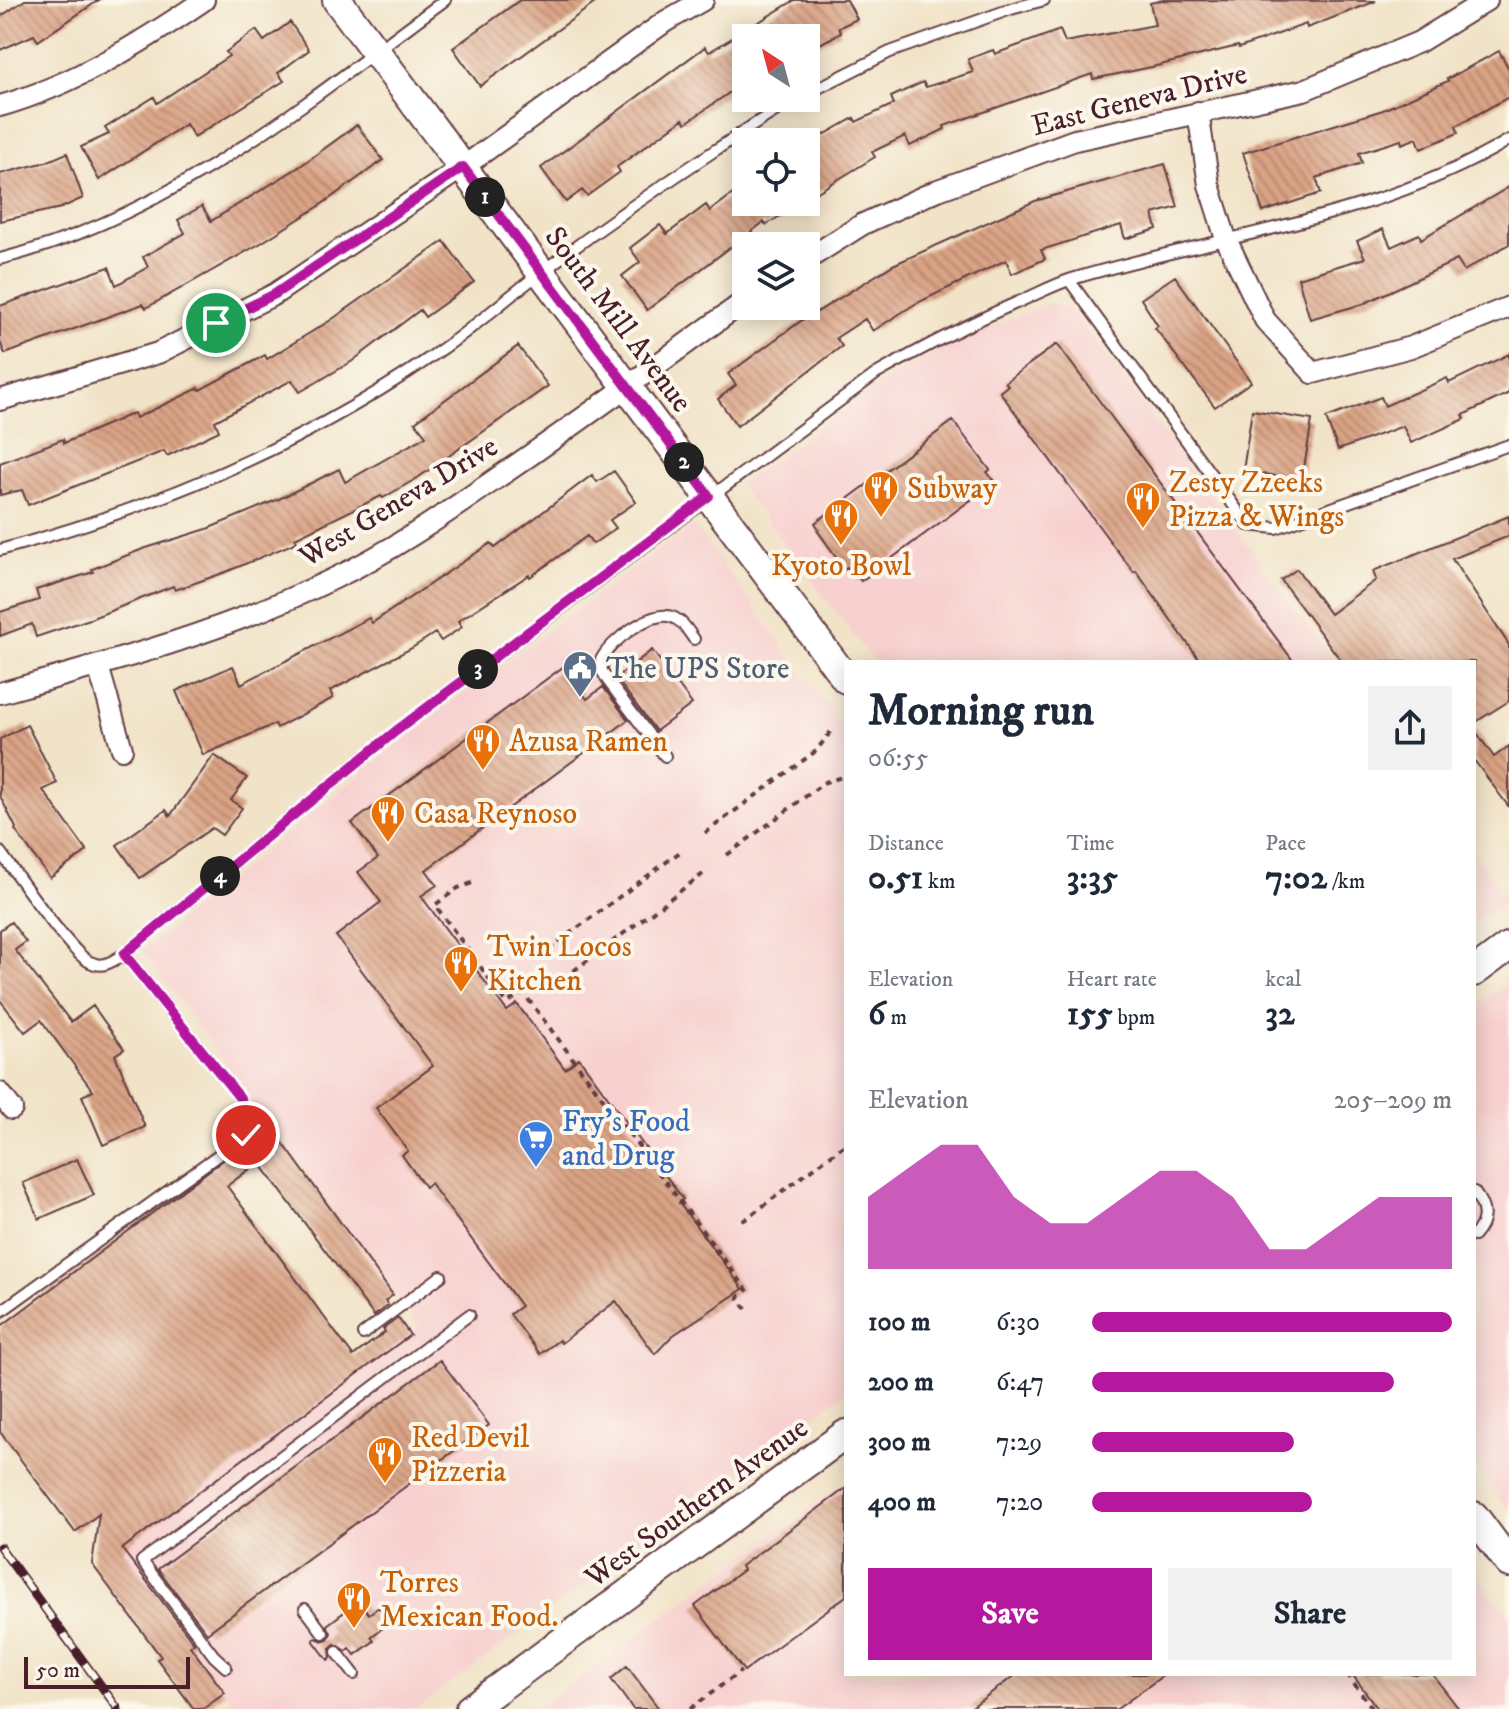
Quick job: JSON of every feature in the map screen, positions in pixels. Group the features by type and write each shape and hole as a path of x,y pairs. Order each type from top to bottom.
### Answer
{"main road":[{"name":"South Mill Avenue","path":"337,0 844,676"},
{"path":"1476,971 1509,946"},
{"name":"West Southern Avenue","path":"470,1709 844,1435"},
{"path":"1476,1519 1509,1563"}],"street":[{"path":"0,106 31,97 142,43 204,0"},
{"path":"0,400 158,353 275,294 463,167 666,21 703,0"},
{"name":"East Geneva Drive","path":"820,251 863,224 938,190 1075,140 1304,90 1419,42 1487,0"},
{"path":"1198,112 1209,185 1226,239 1265,320 1313,373 1411,347 1509,307"},
{"path":"628,387 732,310"},
{"name":"West Geneva Drive","path":"0,693 98,666 237,620 335,579 445,515 628,387"},
{"path":"98,666 122,749"}],"lane":[{"path":"0,259 89,229 182,184 256,139 445,0"},
{"path":"820,87 890,52 1044,0"},
{"path":"0,550 42,539 207,478 291,440 378,391 448,345 540,273 694,164 777,112"},
{"path":"0,852 74,949 90,963 107,965 396,731 876,374 954,331 1069,280 1333,213 1408,189 1509,140"},
{"path":"1069,280 1248,525 1276,528 1509,445"},
{"path":"665,756 608,681 602,671 601,660 611,645 658,615 676,618 694,639"},
{"path":"0,1312 246,1135 249,1121 240,1098 124,954"},
{"path":"1476,1195 1484,1205 1484,1218 1476,1232"},
{"path":"363,1334 441,1276"},
{"path":"226,1667 214,1656 142,1561 469,1315"},
{"path":"305,1609 323,1633"},
{"path":"337,1652 354,1674"}],"path":[{"path":"705,833 816,751 832,730"},
{"path":"727,855 825,782 844,777"},
{"path":"549,949 684,849"},
{"path":"564,978 703,874"},
{"path":"472,883 458,888 435,905 507,1003 523,993 531,1003 747,1290 738,1297 748,1311"},
{"path":"743,1221 844,1145"},
{"path":"690,1709 741,1671"},
{"path":"1348,1676 1373,1709"}],"shaded area":[{"path":"1050,303 1072,310 1333,660 872,660 739,484 890,377 963,339"},
{"path":"693,524 844,729 844,1393 416,1709 237,1709 122,1549 419,1327 142,950 452,701"},
{"path":"1476,857 1507,899 1476,922"},
{"path":"1509,982 1509,1511 1476,1466 1476,1007"},
{"path":"844,1482 844,1676 1476,1676 1476,1573 1509,1617 1509,1709 538,1709"}],"building":[{"path":"25,0 99,0 38,41 34,35 0,50 0,17"},
{"path":"520,0 599,0 480,86 453,48"},
{"path":"795,0 847,0 857,19 838,28 841,33 820,44 820,24 755,24"},
{"path":"1163,0 1376,1 1307,28 1306,24 1239,48 1093,79 1092,74 944,126 945,129 910,146 905,136 872,152 875,157 820,190 820,137 854,118 856,122 894,104 891,97 923,82 926,87 973,72 968,59 993,50 995,54 1060,30 1065,42 1155,25 1150,3"},
{"path":"290,22 309,50 278,73 284,81 194,137 186,124 99,180 81,147 109,134 105,128 154,97 157,103 229,56 226,52 256,30 264,41"},
{"path":"732,38 732,91 686,123 683,119 617,167 620,172 587,196 582,190 566,202 541,168 705,47 709,52"},
{"path":"1499,51 1509,69 1509,97 1456,126 1458,133 1421,149 1417,138 1359,153 1362,163 1316,178 1321,193 1263,212 1243,153 1383,110 1448,81"},
{"path":"357,125 383,160 318,207 146,308 143,304 5,354 0,342 0,306 109,267 116,285 148,267 143,257 185,233 178,220 202,206 211,221 299,167"},
{"path":"67,153 83,198 61,208 0,221 0,174"},
{"path":"1165,164 1178,207 1153,214 1157,229 1125,239 1121,225 1041,250 1045,259 1012,274 1006,260 915,304 873,331 865,319 836,338 842,346 737,426 718,399 736,385 728,374 802,320 820,320 820,310 893,265 1035,201"},
{"path":"1509,187 1509,244 1464,271 1457,260 1363,304 1310,319 1298,278 1365,258 1357,241 1383,229 1391,247 1419,234 1421,239"},
{"path":"732,194 732,216 780,216 766,225 764,222 751,232 732,232 732,246 647,310 622,276 640,262 630,248 660,225 667,234 706,205 710,211"},
{"path":"444,241 474,282 425,317 420,310 351,362 300,392 292,380 215,421 219,431 167,456 164,451 28,505 22,490 0,495 0,463 63,439 64,443 134,413 136,418 200,390 265,355 267,359 331,320"},
{"path":"1175,276 1251,382 1215,407 1155,328 1158,326 1141,299"},
{"path":"1057,344 1293,660 1200,660 1000,392 1008,385 1005,382"},
{"path":"518,346 548,386 419,477 383,498 381,496 295,538 297,542 226,572 175,590 173,586 36,637 32,624 0,636 0,612 39,600 36,590 93,572 92,569 143,549 207,529 279,499 339,469 345,482 426,436 415,422"},
{"path":"1509,354 1509,393 1463,415 1465,419 1411,443 1403,426 1338,450 1326,418 1381,397 1385,406 1447,378 1449,383"},
{"path":"1252,410 1312,420 1302,480 1243,471"},
{"path":"953,421 990,470 987,472 995,482 861,581 854,572 847,567 845,569 815,523"},
{"path":"614,471 636,502 610,520 616,528 593,544 587,536 530,577 458,621 462,627 441,641 435,633 330,691 333,698 277,728 275,724 203,755 176,691 233,666 241,684 369,618 372,623 491,543 495,548 592,475 597,482"},
{"path":"1509,516 1509,536 1452,559 1509,645 1509,701 1476,722 1476,660 1341,660 1281,580 1297,569 1330,614 1376,580 1373,571"},
{"path":"652,650 692,704 656,731 616,678"},
{"name":"Fry's Food and Drug","path":"563,667 587,699 603,687 628,720 426,870 437,885 421,896 507,1011 517,1004 565,1069 579,1058 683,1199 679,1203 743,1289 672,1336 655,1354 616,1301 561,1343 559,1340 540,1354 510,1314 521,1306 430,1183 425,1187 402,1155 408,1151 376,1108 433,1066 336,936 381,902 358,872 378,858 352,823"},
{"path":"27,725 57,783 43,790 87,851 50,878 15,830 0,796 0,739"},
{"path":"1476,732 1494,757 1509,746 1509,807 1476,763"},
{"path":"214,755 247,778 231,800 242,808 222,835 212,828 140,878 117,845 166,810 170,816"},
{"path":"11,922 26,942 15,950 71,1022 93,1006 124,1049 115,1055 145,1127 103,1145 82,1096 93,1091 41,1020 25,1032 0,1000 0,930"},
{"path":"270,1125 393,1295 385,1301 388,1305 374,1316 259,1162 227,1186 353,1356 398,1318 410,1335 122,1549 194,1643 190,1646 225,1693 203,1709 194,1709 157,1659 161,1657 92,1564 99,1514 75,1532 0,1432 0,1327"},
{"path":"77,1159 94,1195 39,1219 23,1183"},
{"path":"440,1360 489,1425 207,1633 158,1569"},
{"path":"844,1489 844,1597 744,1671 695,1606 743,1570 741,1566"},
{"name":"Torres Mexican Food.","path":"359,1601 369,1614 379,1607 390,1622 371,1637 374,1641 355,1655 350,1648 347,1651 335,1644 330,1648 331,1657 328,1660 313,1640 328,1639 331,1633 327,1625"},
{"path":"627,1666 659,1709 633,1709 611,1679"},
{"path":"1014,1676 1162,1676 1117,1709 969,1709"},
{"path":"1353,1676 1434,1676 1459,1709 1378,1709"}],"railway":[{"path":"0,1547 118,1709"}],"place":[{"name":"Subway","path":"881,519"},
{"name":"Zesty Zzeeks Pizza & Wings","path":"1143,530"},
{"name":"Kyoto Bowl","path":"841,547"},
{"name":"The UPS Store","path":"580,699"},
{"name":"Azusa Ramen","path":"483,772"},
{"name":"Casa Reynoso","path":"388,844"},
{"name":"Twin Locos Kitchen","path":"461,994"},
{"name":"Fry's Food and Drug","path":"536,1169"},
{"name":"Red Devil Pizzeria","path":"385,1485"},
{"name":"Torres Mexican Food.","path":"354,1630"}],"route":[{"path":"216,323 275,294 463,167 709,496 396,731 124,954 240,1098 249,1121 246,1135"}]}
